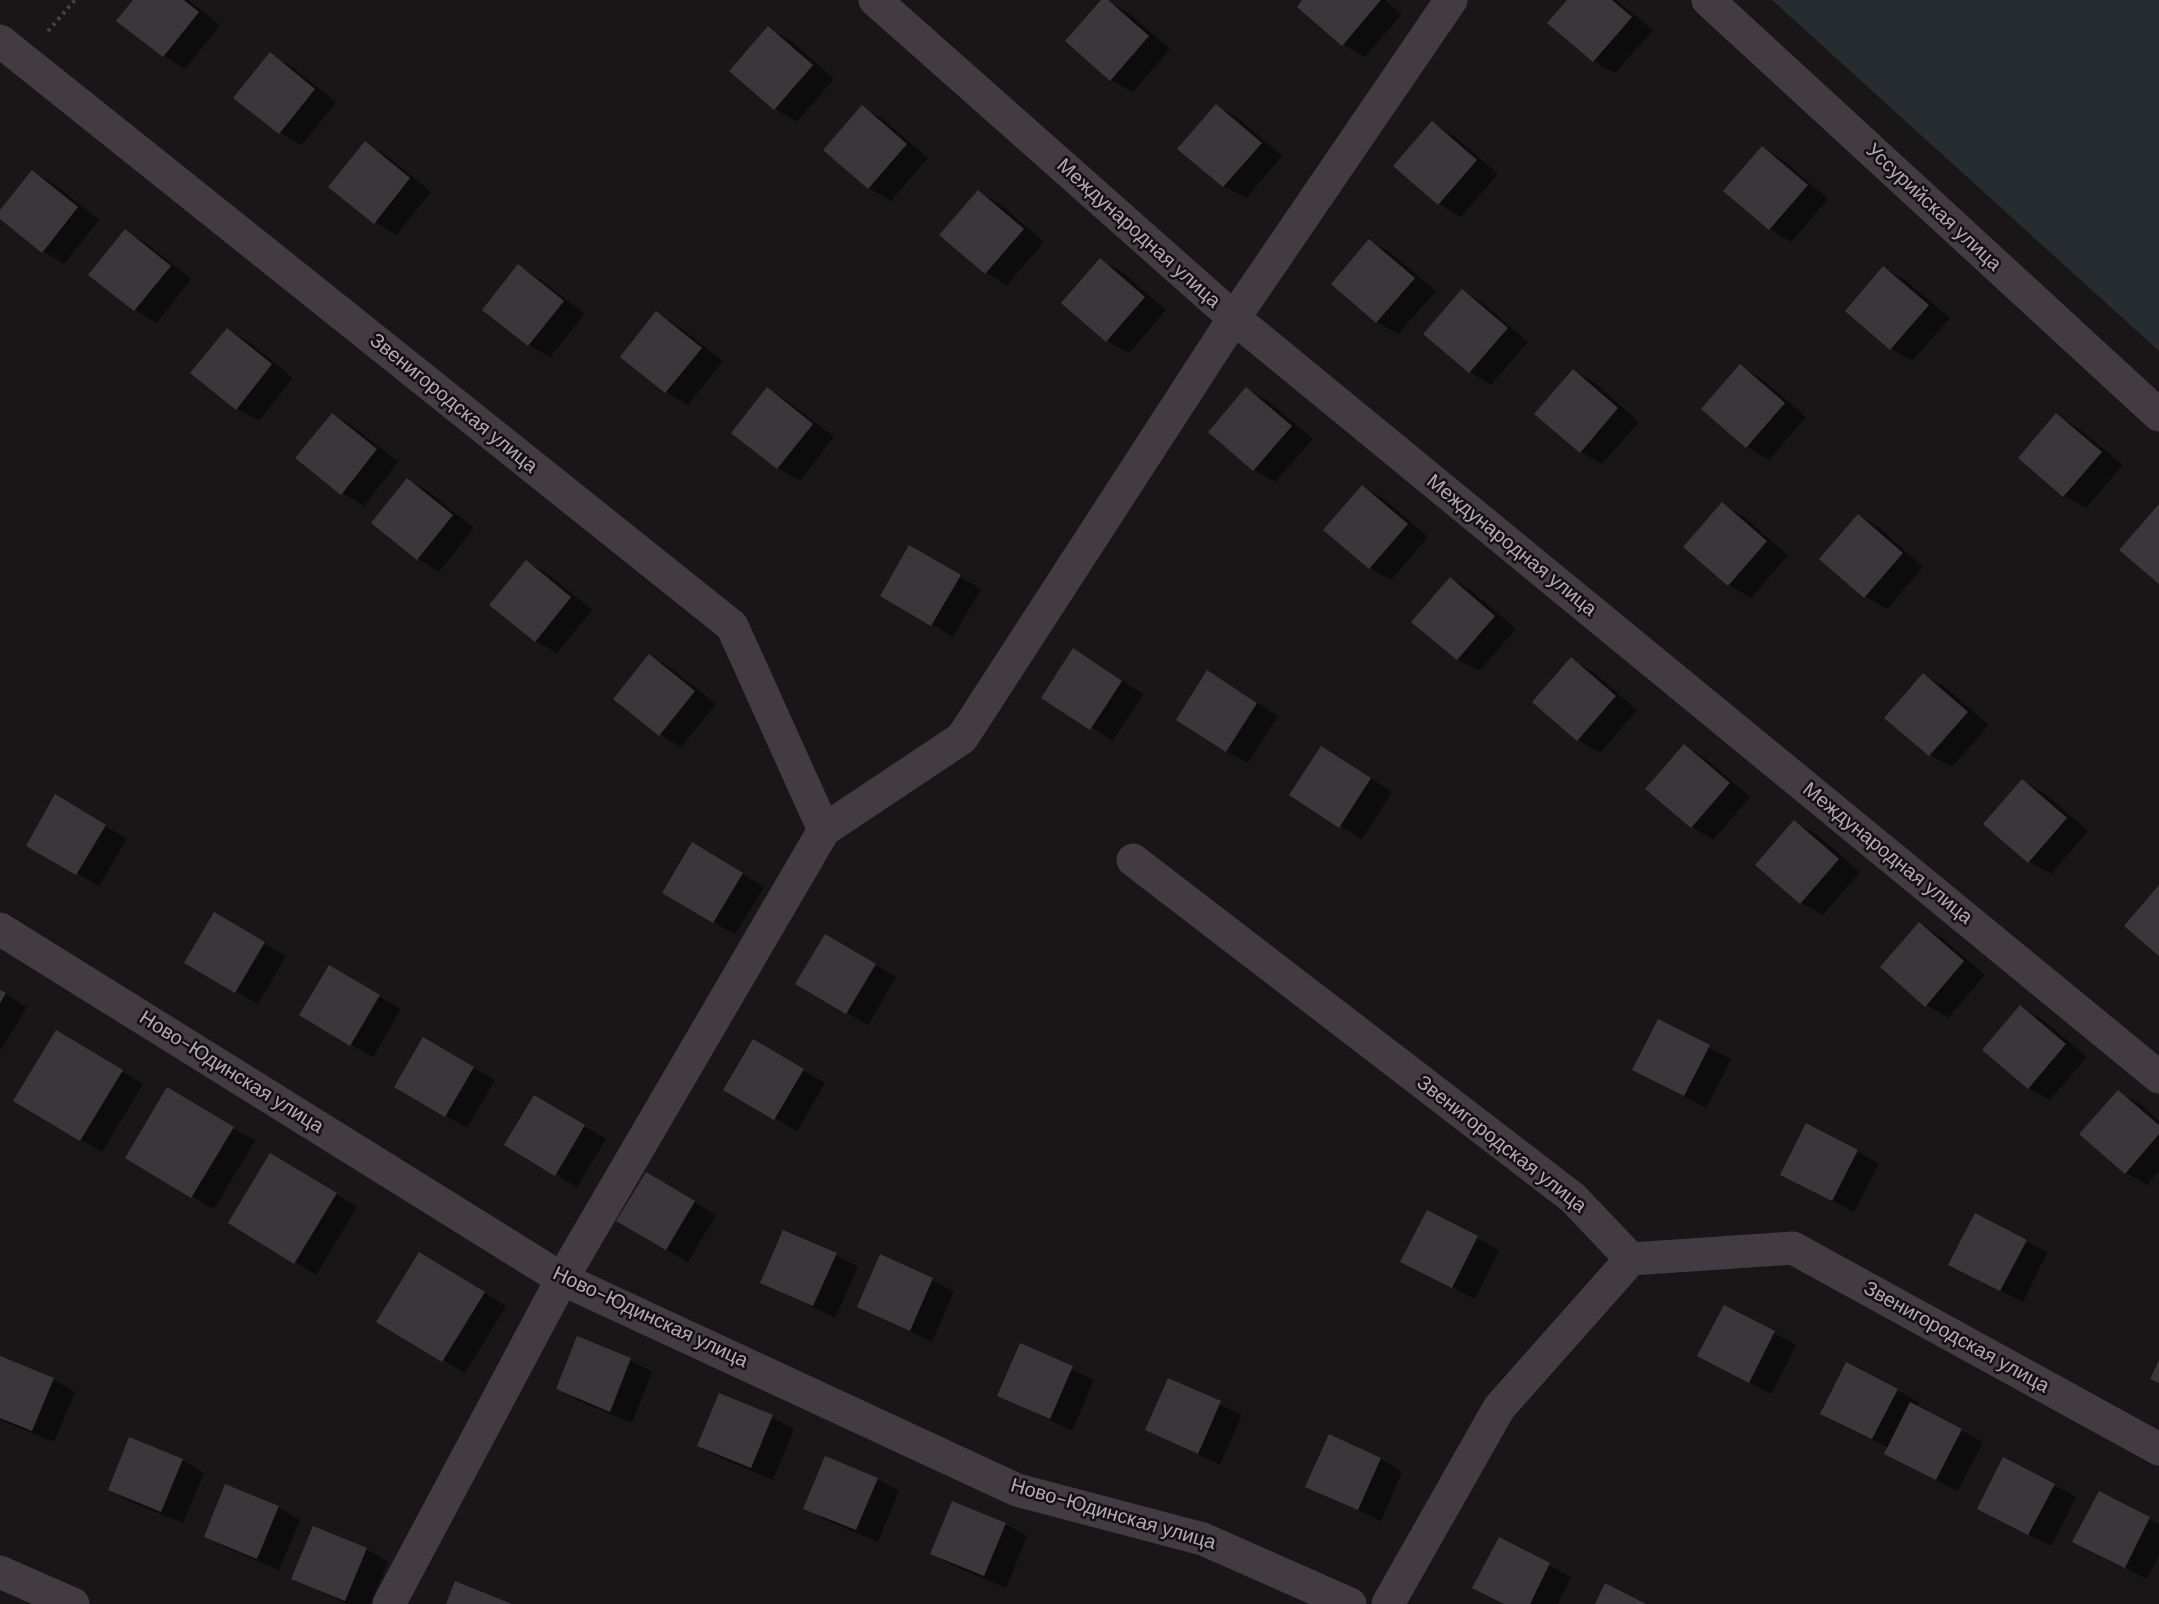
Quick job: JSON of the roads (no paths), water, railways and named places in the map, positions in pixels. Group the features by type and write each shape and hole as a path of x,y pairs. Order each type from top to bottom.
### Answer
{"street":[{"name":"Международная улица","path":"875,0 1234,318 2159,1077"},
{"path":"389,1604 562,1279 824,830 962,738 1234,318 1451,0"},
{"name":"Уссурийская улица","path":"1708,0 2159,415"},
{"name":"Звенигородская улица","path":"0,41 732,626 824,830"},
{"name":"Звенигородская улица","path":"1132,860 1573,1198 1631,1259 1793,1248 2159,1449"},
{"name":"Ново-Юдинская улица","path":"0,929 562,1279 1017,1490 1203,1539 1350,1604"},
{"path":"1388,1604 1499,1408 1631,1259"},
{"path":"0,1572 74,1604"}]}
